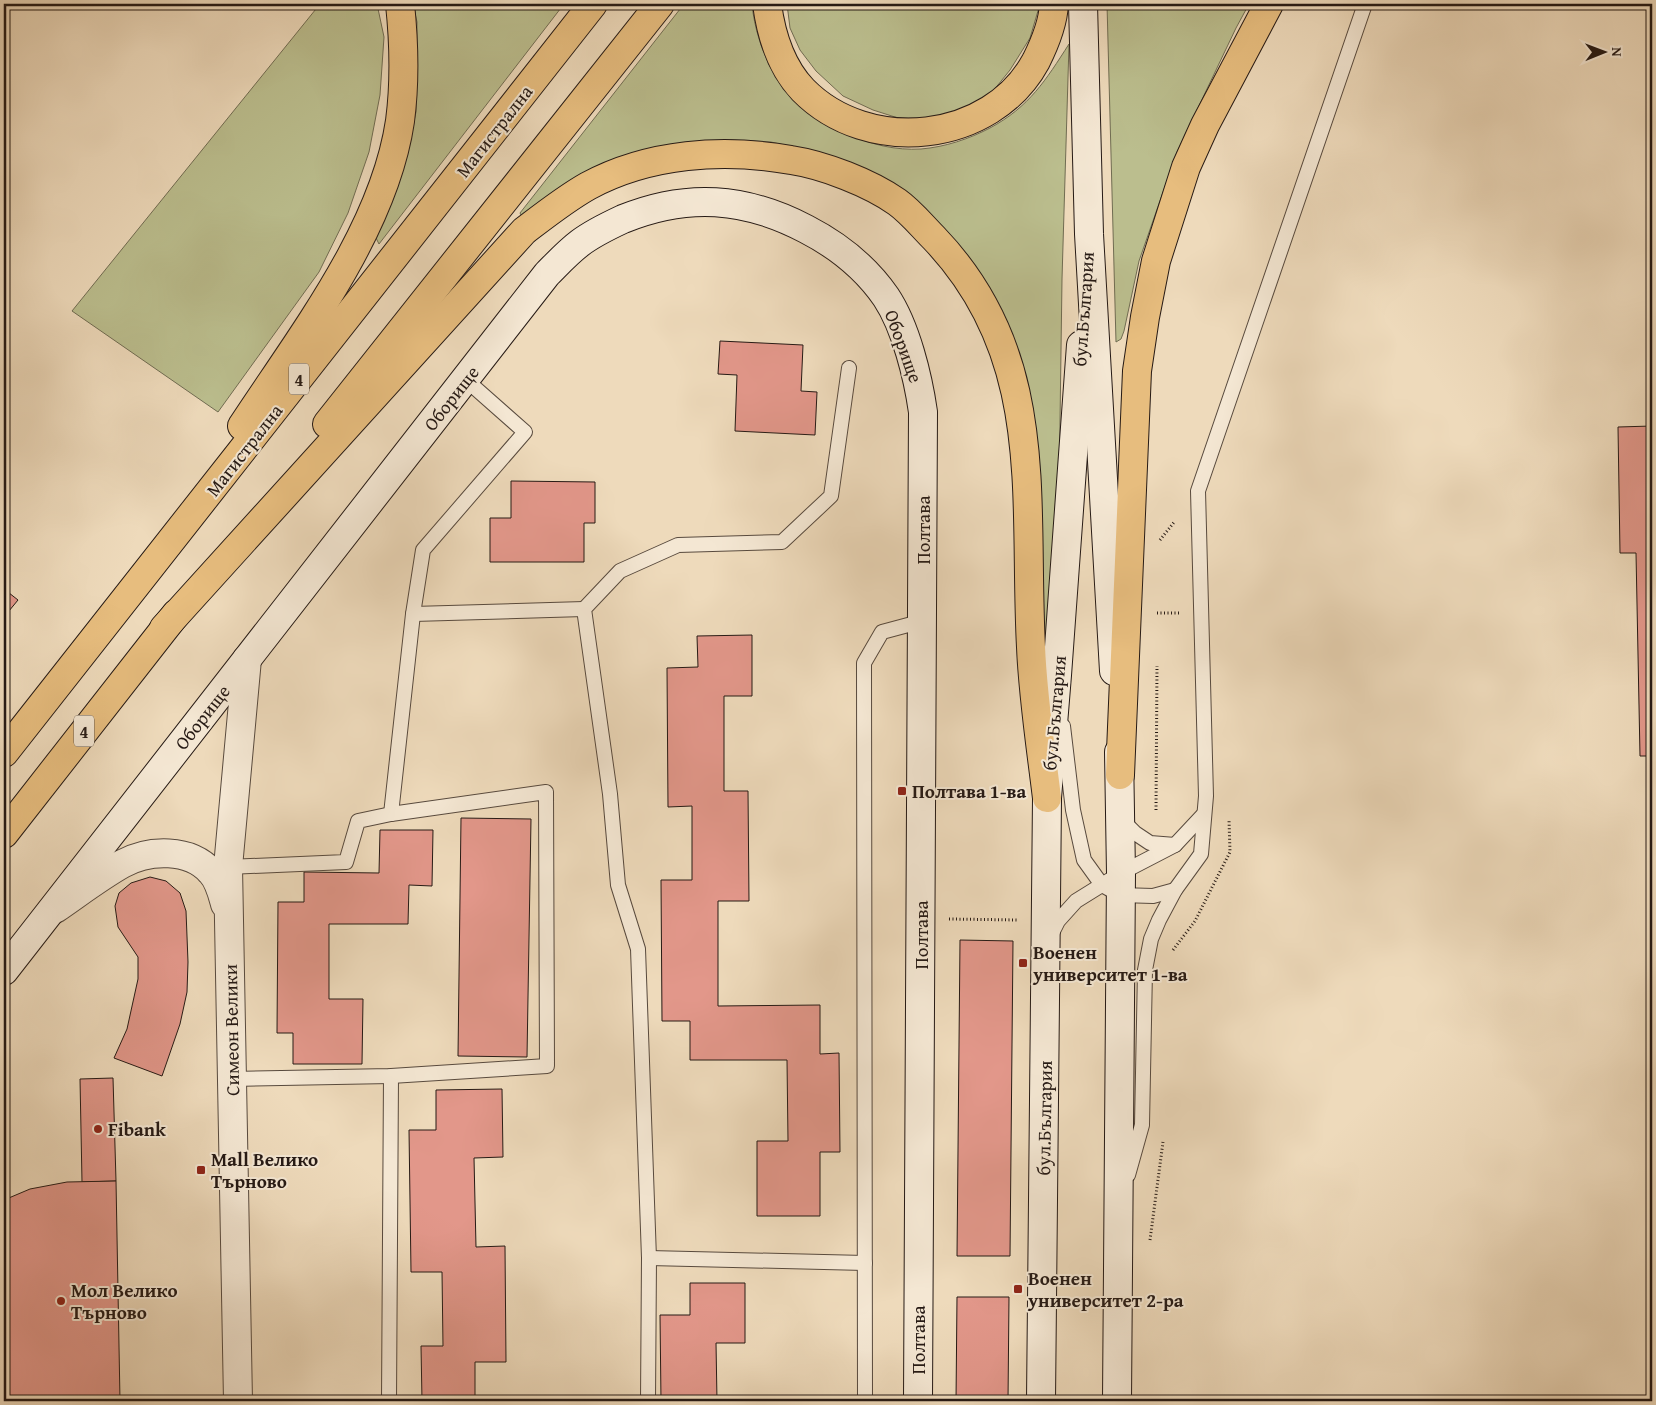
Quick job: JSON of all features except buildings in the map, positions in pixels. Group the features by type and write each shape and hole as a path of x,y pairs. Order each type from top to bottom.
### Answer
{"main road":[{"path":"127,598 328,295 373,210 386,176 400,121 403,33 400,4"},
{"name":"Магистрална","path":"4,753 593,4"},
{"name":"4","path":"4,834 164,628 660,4"},
{"path":"767,4 775,42 783,61 803,90 813,99 836,115 854,123 892,133 913,133 951,127 970,120 987,112 1020,85 1032,69 1043,47 1051,26 1054,4"},
{"path":"1120,774 1137,371 1146,307 1156,261 1186,167 1205,125 1269,4"},
{"path":"164,628 524,231 549,212 587,187 610,175 635,166 661,160 689,156 739,154 806,162 876,189 898,203 954,258 984,304 997,330 1015,386 1026,465 1031,648 1047,798"}],"street":[{"path":"1082,4 1089,234"},
{"name":"Оборище","path":"4,971 547,274 580,242 597,232 639,213 683,203 726,202 768,212 794,223 835,246 870,277 886,298 899,322 919,387 923,412 924,469"},
{"name":"бул.България","path":"1041,1401 1047,798 1058,675 1089,234"},
{"name":"бул.България","path":"1089,234 1120,774 1121,819 1114,884 1118,1209 1117,1401"},
{"name":"Полтава","path":"918,1401 924,469"},
{"name":"Симеон Велики","path":"238,1401 228,867 247,659"},
{"path":"50,913 123,864 139,857 156,854 176,854 192,857 213,874 221,889 229,917"}],"lane":[{"path":"1118,1209 1142,1125 1145,970 1151,939 1175,890 1201,854 1206,796 1198,491 1364,4"},
{"path":"413,614 584,609 620,571 678,545 782,542 831,496 848,368"},
{"path":"391,814 422,550 525,432 465,379"},
{"path":"584,609 610,794 618,885 638,950 649,1258 648,1401"},
{"path":"865,1401 864,663 882,632 923,621"},
{"path":"1058,675 1073,810 1084,860 1114,884 1153,896 1175,890"},
{"path":"228,867 346,862 358,821 391,814 546,792 547,1066 391,1076 232,1079"},
{"path":"1046,933 1076,901 1114,884 1175,845 1204,814"},
{"path":"1121,819 1135,833 1150,843 1175,845"},
{"path":"389,1401 391,1076"},
{"path":"649,1258 865,1263"}],"path":[{"path":"1158,544 1198,491"},
{"path":"1157,604 1157,613"},
{"path":"1156,810 1157,662"},
{"path":"1173,951 1195,921 1230,852 1229,813"},
{"path":"921,919 1046,933"},
{"path":"1149,1245 1163,1132"}],"green space":[{"path":"320,4 377,4 384,37 380,95 369,152 348,213 319,272 218,412 72,311"},
{"path":"413,4 564,4 379,244 374,234 394,190 408,149 416,112 417,22"},
{"path":"684,4 752,4 762,48 773,72 801,102 831,125 848,134 884,146 902,149 930,148 957,142 982,132 1004,120 1036,92 1069,44 1062,279 1057,638 1041,638 1009,330 989,287 963,254 811,151 771,142 732,140 694,142 523,219 520,213"},
{"path":"787,4 1040,4 1030,38 1010,70 989,96 955,114 924,118 898,118 873,110 843,96 816,71 800,50 790,28"},
{"path":"1107,4 1249,4 1177,152 1139,261 1124,331 1121,339 1116,342"}],"place":[{"name":"Полтава 1-ва","path":"902,791"},
{"name":"Военен университет 1-ва","path":"1023,963"},
{"name":"Fibank","path":"98,1129"},
{"name":"Mall Велико Търново","path":"201,1170"},
{"name":"Военен университет 2-ра","path":"1018,1289"},
{"name":"Мол Велико Търново","path":"61,1301"}]}
